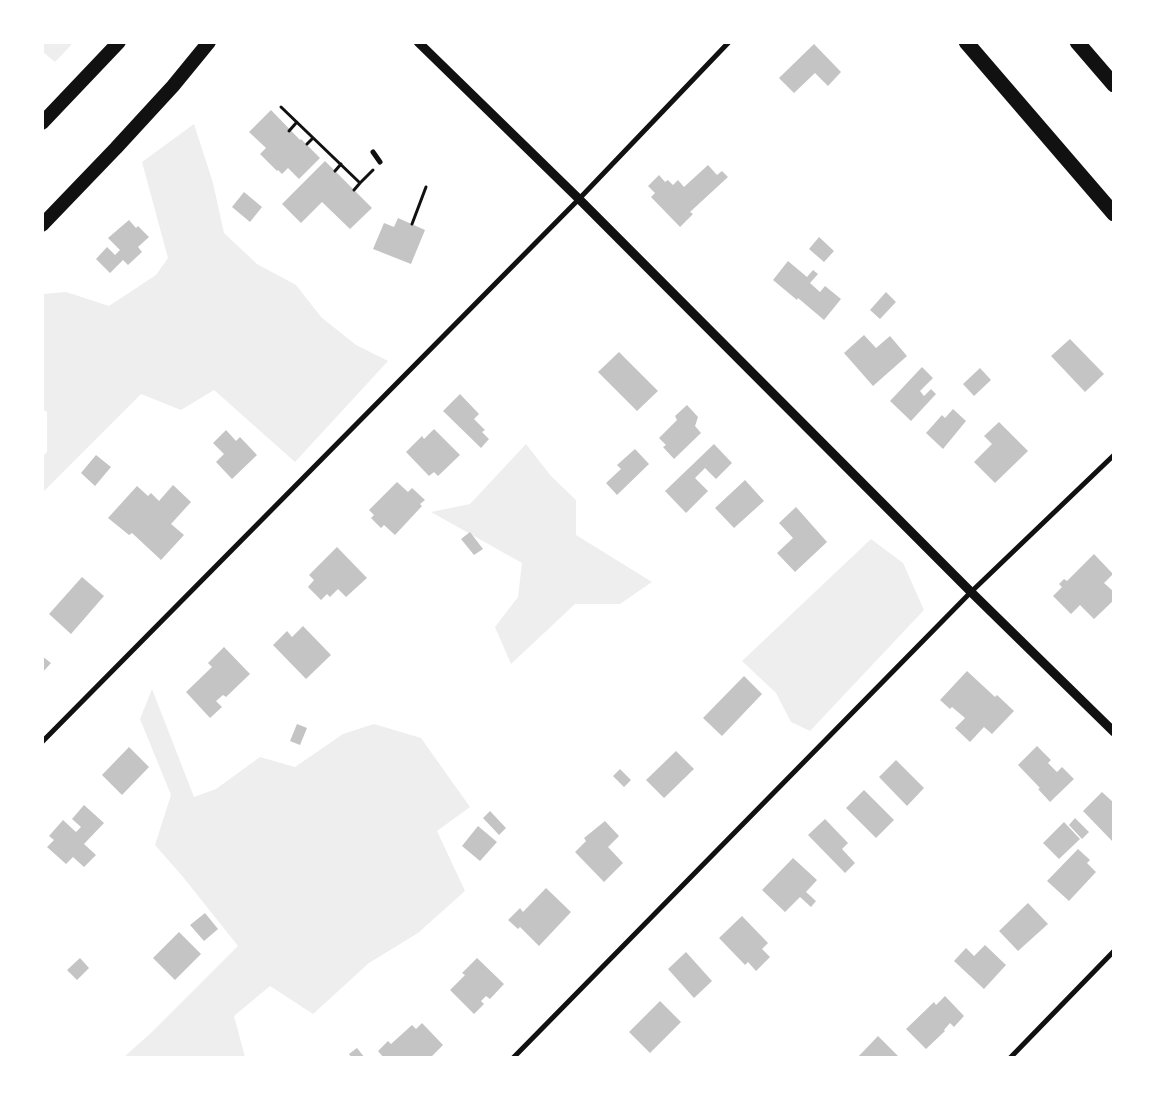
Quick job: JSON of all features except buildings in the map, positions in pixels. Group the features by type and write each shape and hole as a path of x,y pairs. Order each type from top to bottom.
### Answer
{"highway":[{"path":"42,123 119,42"},
{"path":"42,225 148,114 208,42"},
{"path":"966,42 1114,214"},
{"path":"1078,42 1114,85"}],"street":[{"path":"418,42 579,199 971,592 1114,732"},
{"path":"42,742 579,199 729,42"},
{"path":"373,152 380,162"},
{"path":"513,1058 971,592 1114,455"},
{"path":"1010,1058 1114,951"}],"path":[{"path":"281,107 360,183"},
{"path":"289,131 297,122"},
{"path":"307,144 313,138"},
{"path":"354,190 380,162"},
{"path":"335,171 341,164"},
{"path":"412,224 426,187"}],"shaded area":[{"path":"43,42 73,43 55,62 43,52"},
{"path":"194,124 213,183 224,233 257,264 296,285 321,317 356,345 388,361 295,462 214,390 181,410 141,394 43,492 43,456 47,452 47,412 42,409 43,294 66,292 109,306 156,275 168,258 142,162"},
{"path":"526,444 551,476 576,500 576,535 652,582 620,604 575,604 511,664 495,627 518,597 522,563 431,512 470,504"},
{"path":"871,539 903,563 924,610 810,731 791,722 776,693 742,661"},
{"path":"152,689 194,797 216,789 260,757 295,767 343,734 374,724 421,738 470,807 437,831 465,891 418,933 369,963 313,1014 270,986 234,1016 245,1057 124,1057 152,1032 238,946 155,845 171,795 140,719"}]}
